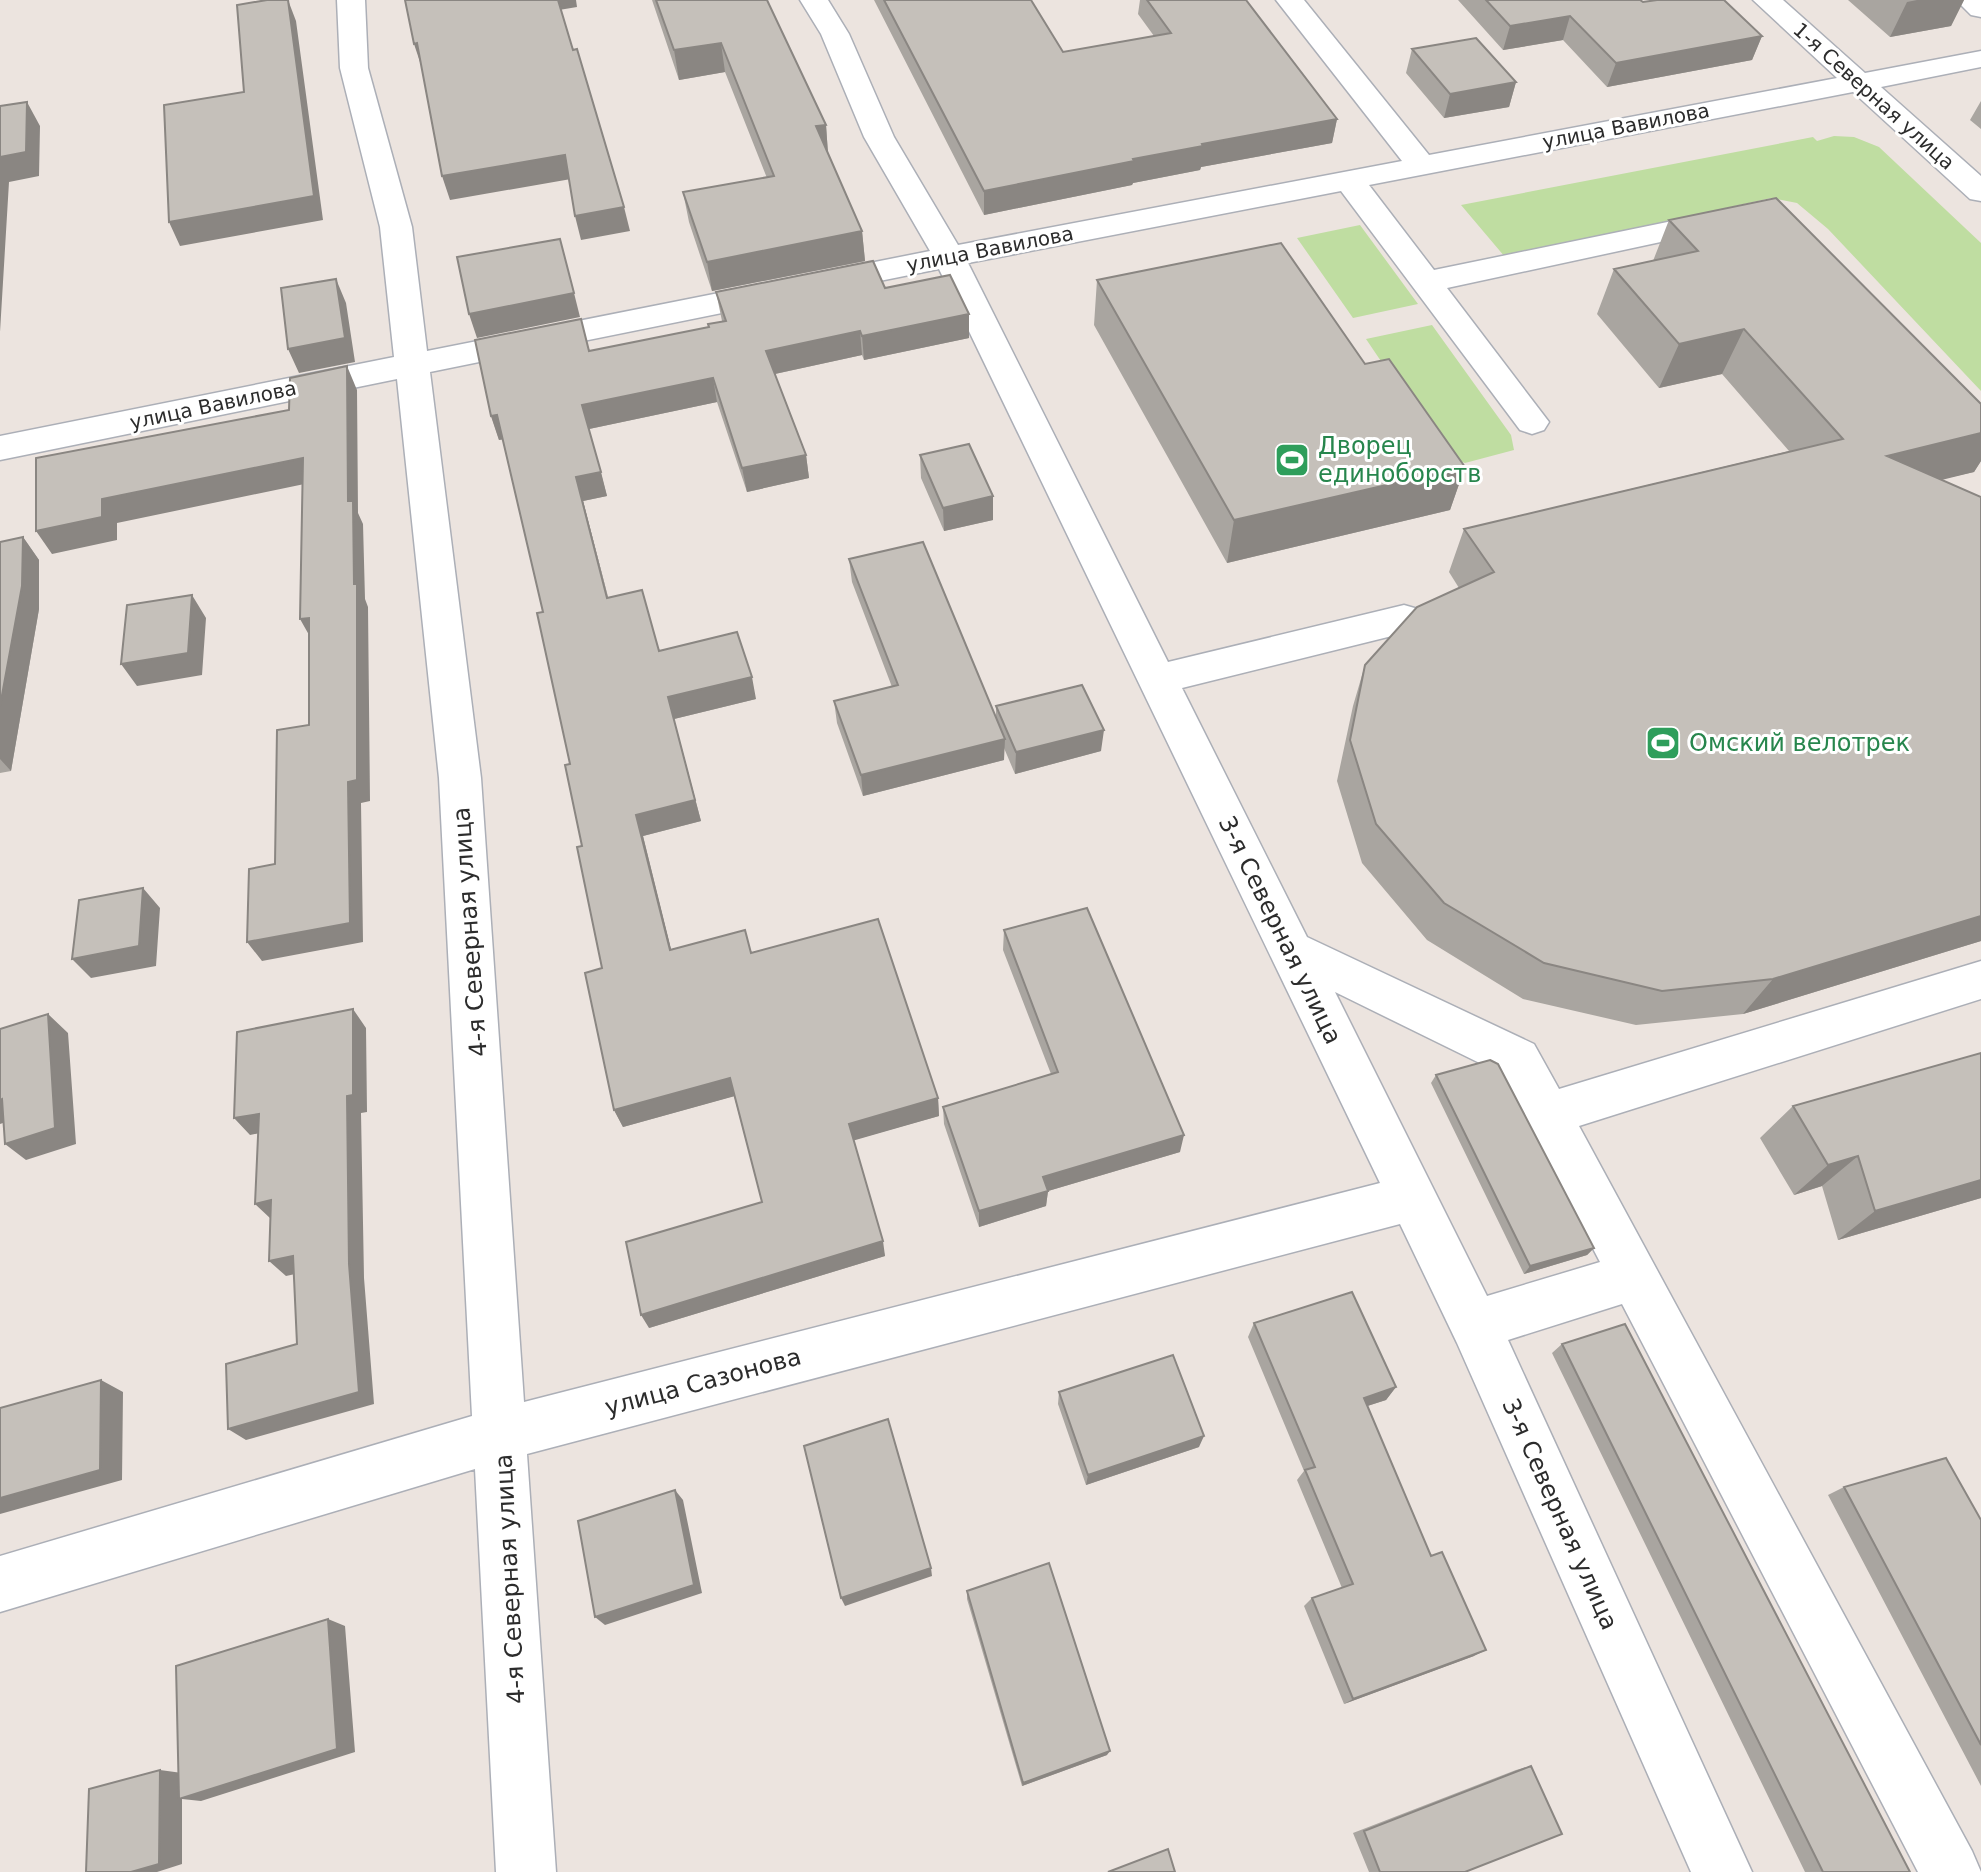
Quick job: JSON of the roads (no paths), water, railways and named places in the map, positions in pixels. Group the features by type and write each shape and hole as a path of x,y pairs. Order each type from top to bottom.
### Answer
{"street":[{"name":"4-я Северная улица","path":"351,0 354,68 396,227 460,778 502,1434 526,1872"},
{"name":"3-я Северная улица","path":"814,0 835,34 879,137 949,257 1475,1325 1722,1872"},
{"path":"1290,0 1421,165"},
{"name":"1-я Северная улица","path":"1767,0 1981,192"},
{"path":"1970,0 1981,9"},
{"name":"улица Вавилова","path":"0,448 949,257 1981,59"},
{"path":"1348,179 1532,422"},
{"path":"1426,282 1748,215"},
{"path":"1159,679 1404,619"},
{"path":"1289,949 1518,1059 1951,1872"},
{"path":"1548,1114 1981,980"},
{"name":"улица Сазонова","path":"0,1584 502,1434 1412,1198"},
{"path":"1475,1325 1634,1276"}],"place":[{"name":"Дворец единоборств","path":"1292,460"},
{"name":"Омский велотрек","path":"1663,743"}]}
